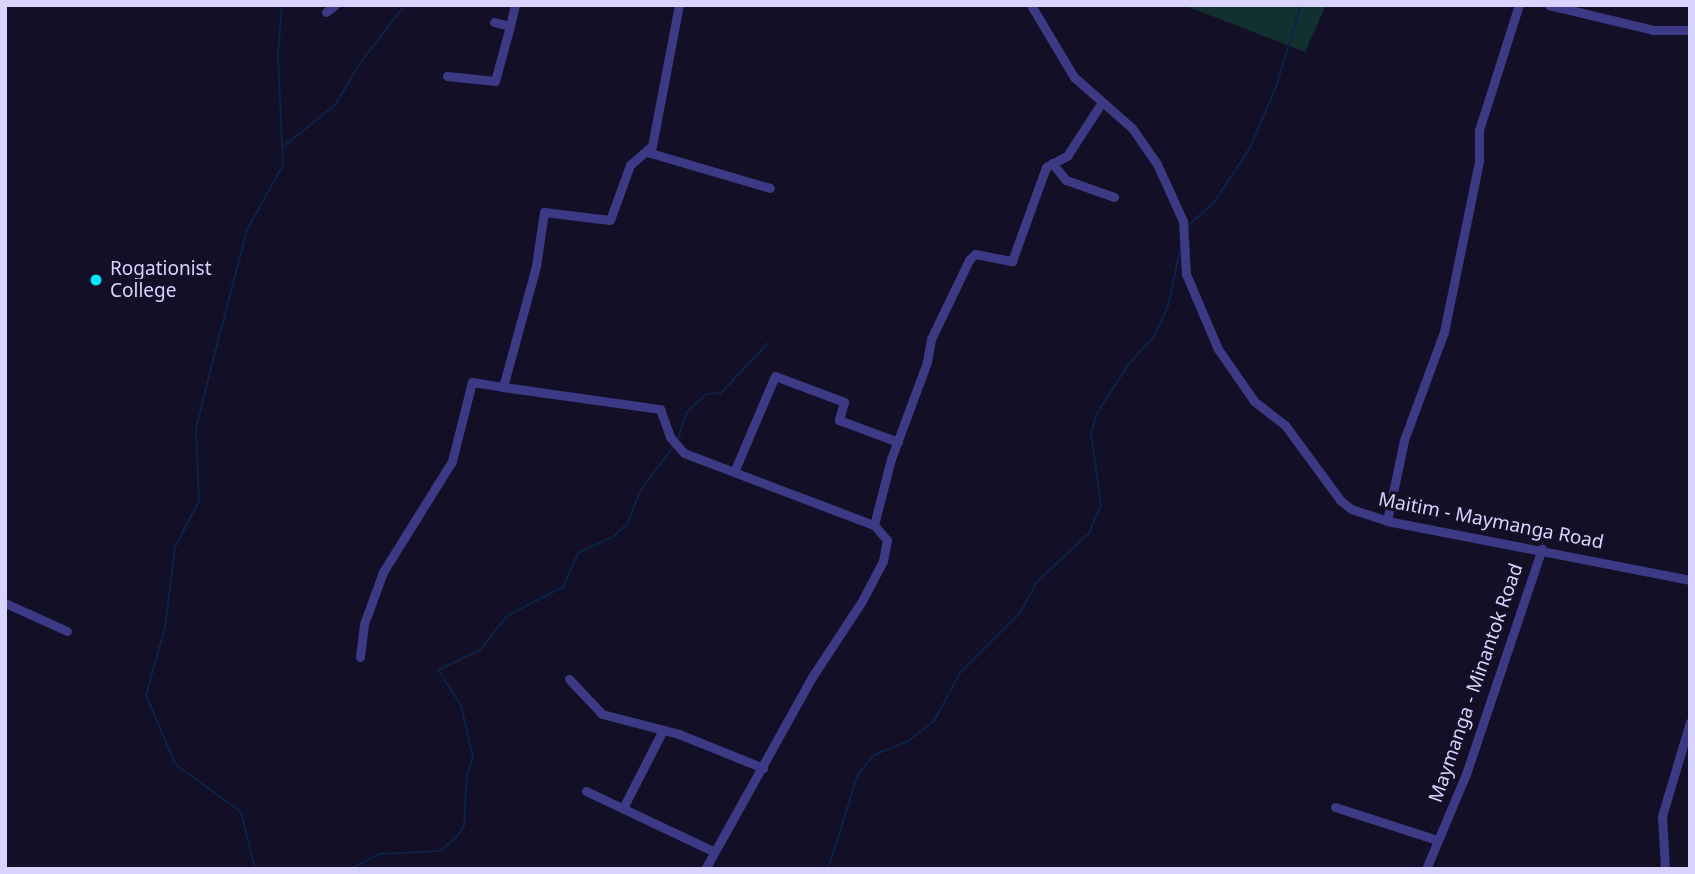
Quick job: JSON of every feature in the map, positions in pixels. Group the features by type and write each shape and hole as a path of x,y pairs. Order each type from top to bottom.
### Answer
{"street":[{"path":"447,76 495,81 515,5"},
{"path":"503,387 536,266 544,212 610,220 629,165 647,152 657,127 679,5"},
{"name":"Maitim - Maymanga Road","path":"1031,5 1074,77 1141,138 1157,164 1184,227 1186,274 1204,321 1245,390 1285,425 1340,500 1351,509 1387,521 1542,548 1690,580"},
{"path":"1387,521 1404,440 1444,332 1479,161 1479,130 1519,5"},
{"path":"1549,5 1653,30 1690,30"},
{"path":"494,22 510,26"},
{"path":"874,525 898,442 920,387 931,339 969,260 975,254 1012,261 1044,171 1052,163 1067,156 1102,102"},
{"path":"647,152 770,188"},
{"path":"1052,163 1066,180 1114,197"},
{"path":"734,471 775,376 844,402 839,420 898,442"},
{"path":"360,657 364,624 383,572 452,461 472,382 577,400 654,407 663,413 670,437 684,453 874,525 887,540 883,561 713,850 705,869"},
{"name":"Maymanga - Minantok Road","path":"1426,869 1466,774 1542,548"},
{"path":"5,603 67,631"},
{"path":"569,679 597,712 663,730 763,768"},
{"path":"1665,869 1662,816 1690,722"},
{"path":"623,808 663,730"},
{"path":"586,791 713,850"},
{"path":"1335,807 1437,840"}],"green space":[{"path":"1183,5 1326,5 1305,52"}],"waterway":[{"path":"255,869 241,812 175,764 146,695 165,627 175,547 199,501 196,429 211,368 247,230 283,165 278,53 282,5"},
{"path":"284,146 335,105 360,63 405,5"},
{"path":"1187,227 1214,202 1250,148 1276,87 1301,5"},
{"path":"828,869 858,774 874,755 907,742 934,721 960,673 1020,613 1038,581 1089,533 1101,505 1091,434 1096,415 1128,365 1154,336 1168,306 1180,249"},
{"path":"678,439 687,412 706,394 721,393 768,343"},
{"path":"350,869 379,854 440,851 457,836 464,826 467,773 473,758 461,705 438,670 480,650 507,616 563,587 578,553 613,537 627,524 640,491 673,447"}],"place":[{"name":"Rogationist College","path":"96,280"}]}
